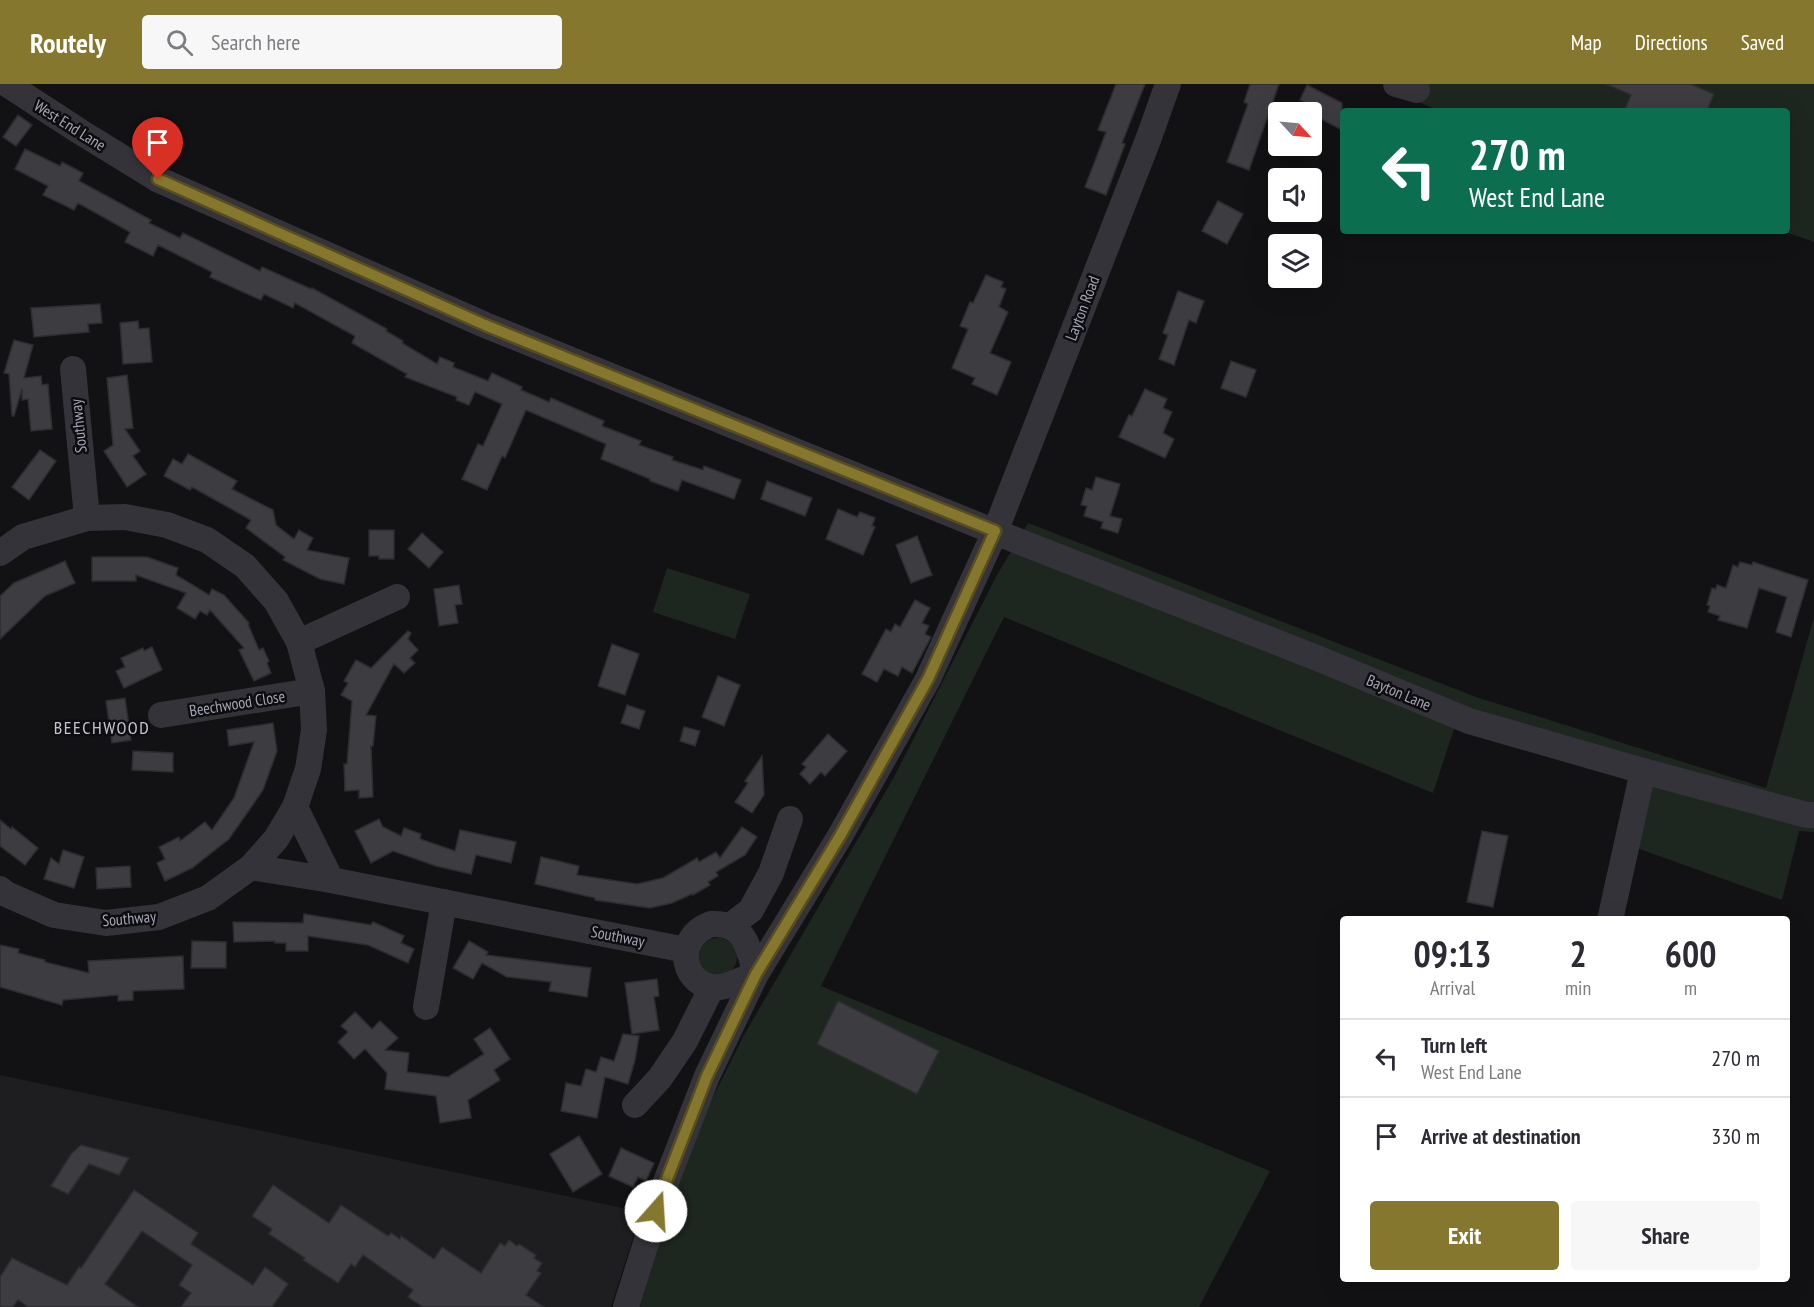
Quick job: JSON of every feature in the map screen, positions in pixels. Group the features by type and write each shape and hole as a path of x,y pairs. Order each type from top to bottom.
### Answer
{"street":[{"name":"West End Lane","path":"7,84 158,179 485,325 995,531"},
{"name":"Layton Road","path":"626,1307 662,1192 707,1076 756,974 840,836 928,679 995,531 1168,84"},
{"name":"Southway","path":"73,369 87,518"},
{"name":"Southway","path":"0,553 23,537 87,518 125,517 167,525 207,540 245,566 276,601 299,642 312,691 314,730 308,769 295,807 276,839 251,867 208,898 159,917 106,923 54,915 6,894 0,889"},
{"name":"Bayton Lane","path":"995,531 1470,721 1752,801 1814,815"},
{"path":"299,642 397,597"},
{"name":"Beechwood Close","path":"161,716 312,691"},
{"path":"1611,916 1643,771"},
{"path":"295,807 331,880"},
{"path":"730,926 751,910 771,873 790,819"},
{"name":"Southway","path":"251,867 331,880 686,950"},
{"path":"426,1007 444,902"},
{"path":"711,924 730,926 744,938 756,974 721,987 712,987 694,977 686,960 686,950 689,941 702,927 711,924"},
{"path":"635,1105 660,1078 685,1041 712,987"}],"shaded area":[{"path":"1418,84 1814,84 1814,242 1790,233 1790,108 1432,108 1412,99"},
{"path":"1028,523 1476,697 1766,788 1814,617 1814,832 1799,831 1782,900 1617,841 1629,777 1456,723 1433,793 1004,617 821,986 1270,1171 1199,1307 640,1307 681,1170 698,1127 744,1035 894,777 997,575"},
{"path":"667,568 750,594 735,639 653,612"},
{"path":"718,938 732,943 737,957 732,971 718,976 704,971 699,957 704,943"},
{"path":"0,1075 641,1212 611,1307 0,1307"}],"building":[{"path":"1116,84 1145,84 1122,143 1125,144 1106,195 1085,187 1106,132 1098,130"},
{"path":"1250,84 1279,84 1273,102 1268,102 1268,116 1249,170 1227,162 1248,104 1244,102"},
{"path":"1606,84 1691,84 1714,94 1708,108 1625,108 1631,95"},
{"path":"1307,85 1342,103 1340,129 1322,120 1322,102 1300,100"},
{"path":"18,115 32,125 16,146 3,137"},
{"path":"25,149 60,166 62,162 83,173 79,181 151,220 149,223 180,238 183,233 260,271 262,267 312,288 387,329 386,331 403,341 402,343 437,364 440,357 454,363 453,367 488,381 492,373 522,387 521,390 549,402 551,398 604,421 602,426 641,441 639,445 673,457 672,460 703,470 704,466 741,480 734,499 682,480 678,491 650,481 650,479 601,459 606,444 526,410 505,458 502,456 487,490 462,479 478,444 483,446 502,404 475,392 469,405 456,400 457,397 405,377 407,374 352,343 355,336 295,303 293,308 264,294 261,300 210,277 212,272 158,245 153,256 125,242 130,232 78,203 74,210 43,195 48,186 15,169"},
{"path":"1218,201 1243,214 1227,244 1202,231"},
{"path":"986,275 1003,282 1001,287 1006,289 999,307 1008,312 990,353 1011,362 997,395 972,384 975,378 952,368 968,329 960,326 970,302 973,303"},
{"path":"1178,291 1204,301 1196,323 1189,320 1174,365 1159,359 1168,335 1163,333"},
{"path":"100,304 102,323 88,324 89,332 34,337 31,308"},
{"path":"138,321 139,329 149,328 152,362 123,364 120,323"},
{"path":"14,340 33,345 24,378 41,376 42,385 48,384 52,429 31,431 28,399 22,400 22,389 14,416 12,416 9,374 4,373"},
{"path":"1231,361 1256,370 1246,397 1221,388"},
{"path":"127,375 133,428 125,429 140,451 133,456 146,474 127,487 104,451 113,445 107,378"},
{"path":"1145,389 1167,399 1163,408 1172,412 1163,433 1174,439 1165,458 1119,437"},
{"path":"40,450 56,461 29,500 12,487"},
{"path":"188,454 237,481 232,489 273,510 276,525 294,539 299,530 313,538 307,550 349,558 344,584 320,579 283,560 285,557 246,528 251,520 192,487 190,490 164,476 173,459 182,464"},
{"path":"1096,477 1120,484 1110,516 1122,519 1118,533 1101,528 1103,522 1084,516 1087,506 1081,505 1086,488 1092,490"},
{"path":"767,481 812,498 805,516 761,499"},
{"path":"838,509 857,517 860,512 875,518 872,526 875,527 863,555 826,539"},
{"path":"369,530 394,530 394,559 369,556"},
{"path":"422,533 443,552 429,568 408,549"},
{"path":"917,536 932,575 911,583 896,545"},
{"path":"92,557 147,557 178,568 176,575 209,595 212,589 224,595 249,623 259,650 263,648 269,661 267,663 271,673 254,681 239,650 244,648 210,610 207,615 200,611 195,619 177,608 186,593 136,575 136,581 92,581"},
{"path":"65,561 75,583 45,596 0,639 0,596 14,583"},
{"path":"1740,562 1752,565 1753,562 1808,580 1791,637 1776,632 1787,597 1759,588 1747,628 1718,620 1720,616 1708,612 1710,606 1707,605 1712,588 1716,589 1717,585 1726,588 1733,565 1738,567"},
{"path":"459,585 462,604 455,605 458,623 439,626 434,589"},
{"path":"915,600 930,608 922,623 929,626 925,634 931,637 912,673 902,667 898,676 884,669 877,682 862,674 886,629 891,632 895,624 900,627"},
{"path":"408,631 411,633 408,639 418,650 410,658 415,663 404,673 394,664 366,715 376,716 373,746 371,746 373,797 359,798 359,790 345,791 344,764 347,764 352,701 341,695 348,683 344,681 356,660 371,668"},
{"path":"612,644 639,654 625,695 598,686"},
{"path":"152,647 162,670 124,688 116,671 125,667 121,658 143,648 144,651"},
{"path":"718,676 740,685 724,726 702,717"},
{"path":"125,698 131,740 112,743 106,701"},
{"path":"627,705 645,711 639,729 621,723"},
{"path":"273,723 277,751 263,790 229,839 192,868 165,881 157,863 165,859 159,847 179,837 180,841 205,822 212,830 234,798 254,742 229,746 227,730"},
{"path":"684,727 700,731 695,746 680,741"},
{"path":"828,734 847,751 825,776 821,772 810,784 800,774 806,767 802,764"},
{"path":"133,751 173,753 173,772 132,770"},
{"path":"762,756 764,795 752,813 735,802 748,783 745,781"},
{"path":"379,819 383,827 401,836 404,828 421,834 420,839 455,851 460,830 516,842 511,863 476,855 471,874 436,866 393,851 371,863 355,831"},
{"path":"0,820 38,848 25,865 0,846"},
{"path":"742,827 757,837 745,855 716,872 718,876 708,882 710,885 672,903 650,908 595,900 595,898 535,884 541,857 579,866 577,875 637,884 663,878 697,858 699,862 716,852 720,858"},
{"path":"1482,831 1508,836 1493,907 1467,902"},
{"path":"63,850 84,857 74,888 44,879 51,858 59,864"},
{"path":"130,866 131,887 97,889 96,868"},
{"path":"304,914 371,925 373,922 404,936 401,943 414,949 408,963 368,945 308,936 308,951 286,951 286,943 275,943 275,941 234,942 233,922 303,923"},
{"path":"192,941 226,942 226,968 191,968"},
{"path":"469,941 488,952 486,955 591,968 587,997 549,991 551,982 507,977 482,963 473,979 453,968"},
{"path":"0,945 19,949 18,953 45,960 45,962 89,973 88,961 183,956 184,989 133,991 133,1000 118,1001 118,995 63,1000 62,1005 0,987"},
{"path":"657,979 659,996 654,997 659,1030 632,1034 625,983"},
{"path":"838,1001 939,1051 917,1094 817,1044"},
{"path":"355,1012 372,1029 380,1021 398,1038 385,1050 409,1053 407,1072 448,1077 484,1054 474,1039 490,1028 510,1059 494,1070 500,1080 468,1100 471,1118 440,1123 436,1096 385,1089 387,1073 365,1049 354,1059 338,1042 348,1032 341,1026"},
{"path":"623,1034 639,1036 628,1084 605,1077 597,1118 561,1111 566,1083 581,1086 586,1069 596,1072 601,1057 614,1061"},
{"path":"579,1136 602,1174 573,1192 550,1154"},
{"path":"81,1145 129,1158 119,1175 89,1164 68,1194 51,1186 71,1154"},
{"path":"621,1148 654,1163 646,1181 638,1177 633,1187 609,1176"},
{"path":"273,1185 329,1223 341,1205 388,1236 391,1233 400,1239 401,1236 434,1259 442,1247 481,1273 500,1243 505,1246 509,1240 517,1246 519,1244 536,1255 534,1258 542,1263 537,1271 541,1273 526,1295 544,1307 423,1307 408,1297 413,1290 363,1255 355,1267 351,1264 338,1283 269,1234 272,1229 252,1216"},
{"path":"134,1190 198,1233 191,1244 253,1285 265,1267 288,1284 272,1307 181,1307 191,1293 179,1285 192,1265 142,1231 105,1284 138,1307 28,1307 18,1300 13,1307 0,1307 0,1277 12,1258 67,1285"}],"district":[{"name":"BEECHWOOD","path":"102,728"}],"route":[{"path":"158,179 485,325 995,531 928,679 840,836 756,974 707,1076 656,1211"}]}
